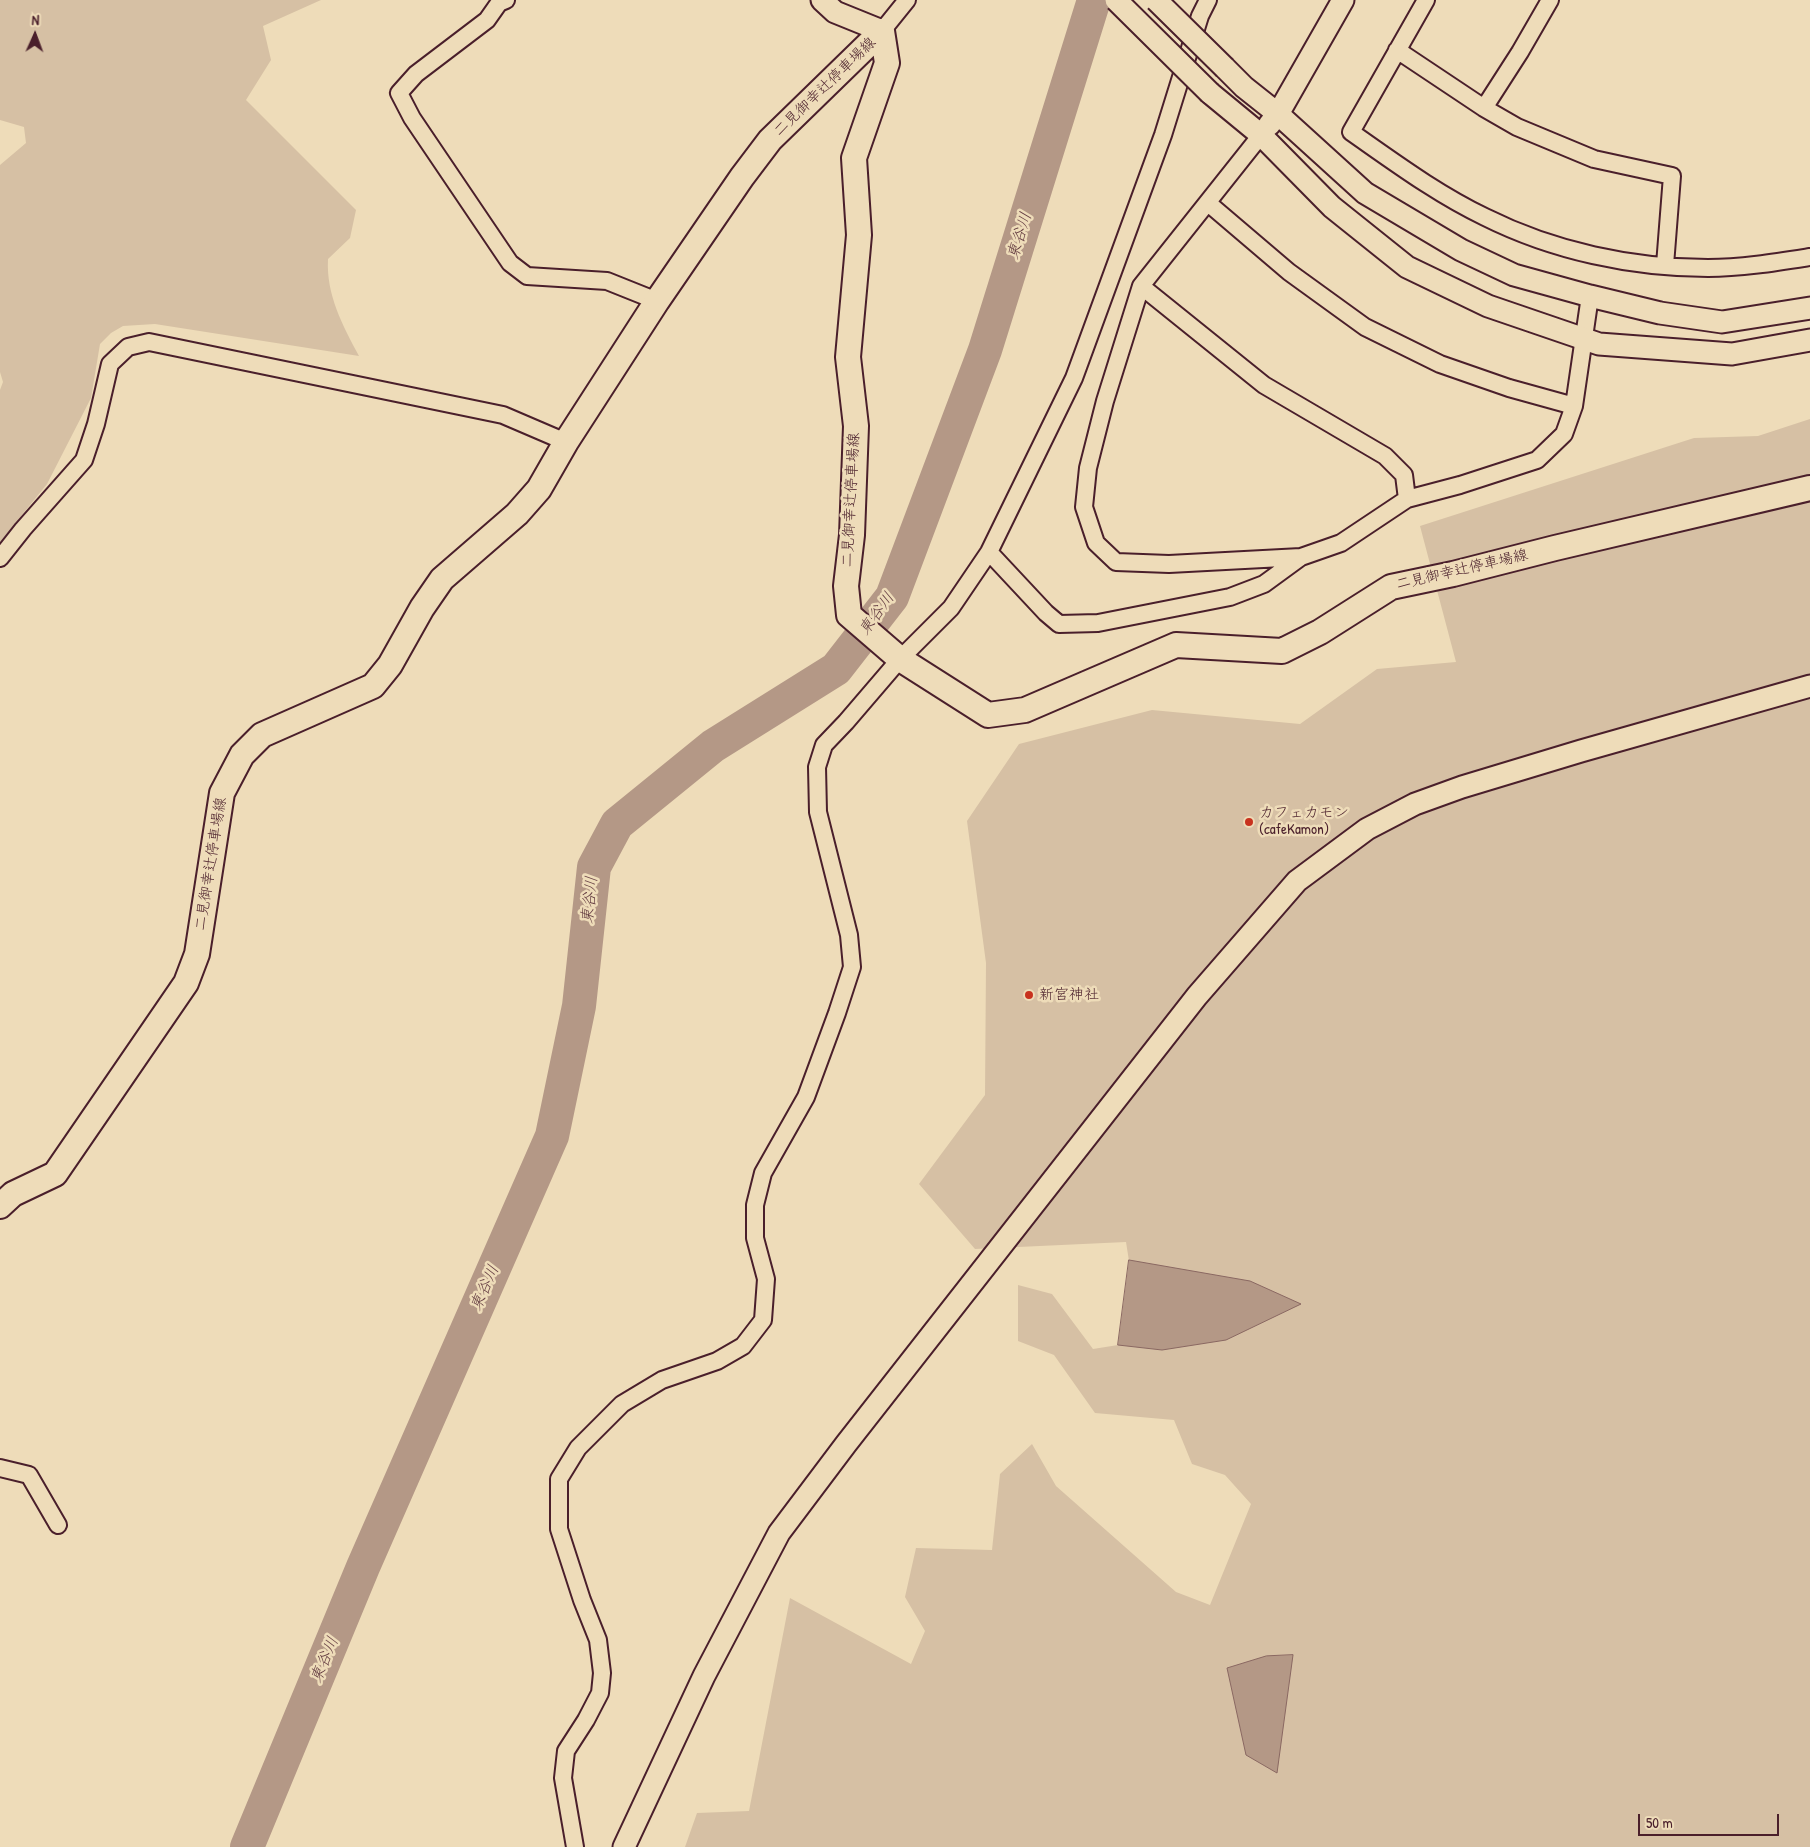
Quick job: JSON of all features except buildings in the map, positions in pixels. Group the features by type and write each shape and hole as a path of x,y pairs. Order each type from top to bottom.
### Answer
{"main road":[{"name":"二見御幸辻停車場線","path":"0,1206 13,1194 55,1174 186,983 197,954 222,793 242,755 262,735 373,686 390,665 422,608 442,579 517,514 539,489 566,442 657,301 742,177 770,140 882,31"},
{"name":"二見御幸辻停車場線","path":"882,31 887,63 854,158 859,235 848,357 856,426 852,535 846,586 849,615 900,659 988,716 1025,710 1176,645 1282,651 1320,632 1391,587 1453,574 1810,488"}],"street":[{"path":"506,0 499,3 487,20 416,74 399,93 412,118 510,263 527,276 606,280 657,301"},
{"path":"822,0 835,12 882,31 907,0"},
{"path":"1116,0 1210,93 1261,135 1332,207 1407,267 1488,306 1599,344 1732,354 1810,340"},
{"path":"1156,0 1244,87 1278,114 1365,192 1461,250 1514,275 1660,313 1722,322 1810,308"},
{"path":"575,1847 563,1778 566,1752 600,1693 602,1673 598,1640 582,1600 559,1528 559,1479 578,1448 622,1404 662,1380 717,1361 743,1346 763,1320 766,1280 755,1238 754,1205 763,1173 806,1097 837,1014 852,967 849,935 818,812 817,767 824,744 846,722 900,659 951,608 989,552 1074,378 1163,135 1200,16 1208,0"},
{"path":"1343,0 1278,114 1142,286 1105,401 1088,468 1084,507 1096,543 1116,562 1169,564 1301,557 1341,543 1407,499 1460,485 1537,460 1564,434 1574,406 1590,296"},
{"path":"1426,0 1351,132 1416,178 1484,217 1518,232 1585,254 1665,266 1709,268 1810,257"},
{"path":"1484,108 1550,0"},
{"path":"1397,50 1484,108 1517,127 1594,159 1672,176 1665,266"},
{"path":"1208,203 1290,272 1365,327 1440,364 1509,388 1574,406"},
{"path":"1142,286 1264,385 1385,456 1404,475 1407,499"},
{"path":"0,558 84,460 96,424 110,364 128,347 149,342 503,415 566,442"},
{"path":"989,552 1046,613 1060,624 1098,623 1230,598 1264,584 1301,557"},
{"path":"624,1847 704,1676 779,1533 846,1444 1197,996 1297,881 1367,829 1415,804 1462,787 1572,754 1810,686"},
{"path":"0,1468 29,1475 58,1524"}],"shaded area":[{"path":"0,0 321,0 263,26 271,60 246,100 356,210 350,238 328,259 328,272 337,310 359,356 155,324 123,326 111,333 100,344 91,398 47,484 0,542 0,390 3,382 0,372 0,165 26,143 24,127 0,120"},
{"path":"1810,419 1810,1847 685,1847 697,1813 749,1811 790,1598 911,1664 925,1631 905,1597 916,1548 992,1550 1000,1474 1032,1444 1056,1486 1176,1592 1210,1605 1251,1504 1225,1475 1192,1464 1174,1420 1095,1413 1054,1355 1018,1341 1018,1285 1052,1294 1093,1349 1118,1345 1129,1261 1126,1242 975,1249 919,1184 985,1095 986,963 967,821 1019,744 1152,710 1300,724 1377,669 1456,662 1420,526 1694,438 1758,436"},
{"path":"1129,1260 1250,1281 1301,1304 1226,1340 1162,1350 1118,1345"},
{"path":"1293,1655 1277,1773 1246,1755 1227,1668 1266,1656"}],"waterway":[{"name":"東谷川","path":"247,1847 363,1567 552,1136 579,1006 594,867 617,824 713,746 836,669 892,597 985,350 1094,0"}],"place":[{"name":"カフェカモン (cafeKamon)","path":"1249,822"},
{"name":"新宮神社","path":"1029,995"}]}
